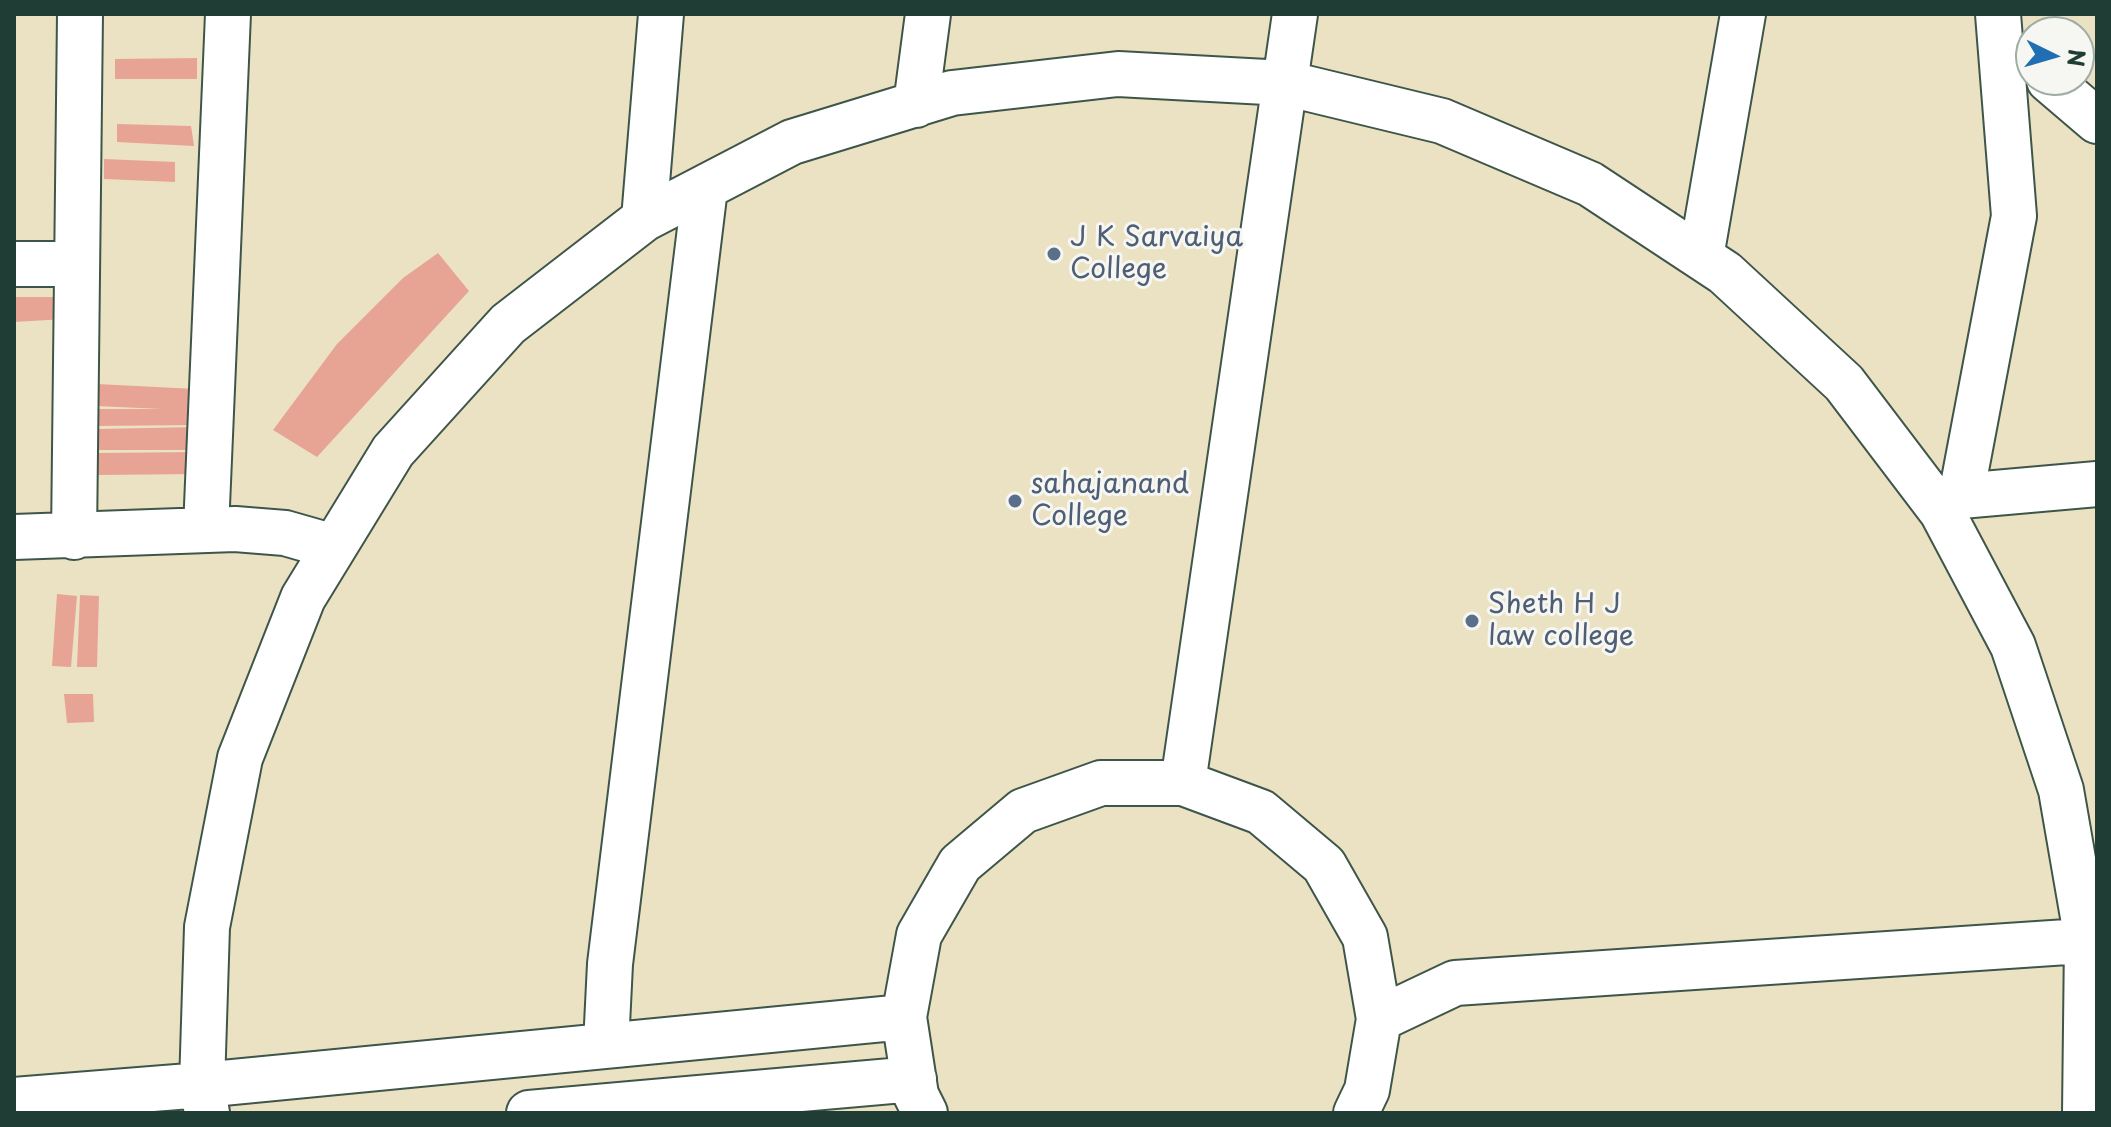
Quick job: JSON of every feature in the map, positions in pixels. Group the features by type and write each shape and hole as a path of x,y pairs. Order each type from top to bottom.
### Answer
{"street":[{"path":"74,537 80,14"},
{"path":"206,529 228,14"},
{"path":"644,219 661,14"},
{"path":"916,105 928,14"},
{"path":"1183,783 1295,14"},
{"path":"1701,257 1743,14"},
{"path":"1952,504 2014,216 2010,39"},
{"path":"204,1099 207,927 240,758 303,598 393,451 508,324 644,219 792,142 952,93 1118,74 1285,83 1442,121 1590,184 1725,273 1844,383 1952,504 2018,660 2061,790 2092,940 2085,1113"},
{"path":"2068,96 2097,121"},
{"path":"606,1045 610,964 705,188"},
{"path":"14,264 76,264"},
{"path":"1952,504 2097,484"},
{"path":"14,537 74,537 206,529 285,533 334,547"},
{"path":"529,1113 920,1096 904,1017 919,935 960,864 1023,811 1101,783 1183,783 1261,812 1324,865 1365,937 1379,1019 1367,1090 1356,1113"},
{"path":"1379,1019 1455,983 2092,940"},
{"path":"14,1100 204,1099 606,1045 904,1017"}],"building":[{"path":"197,58 197,79 115,79 115,59"},
{"path":"117,124 191,126 194,146 117,142"},
{"path":"104,159 175,162 175,182 104,179"},
{"path":"438,253 469,291 317,457 273,430 337,344 403,278"},
{"path":"14,297 66,297 65,319 14,322"},
{"path":"97,384 196,389 198,425 96,426 96,409 162,409 96,406"},
{"path":"198,427 199,450 96,450 97,429"},
{"path":"198,452 199,474 96,475 97,453"},
{"path":"57,594 77,596 71,667 52,666"},
{"path":"80,595 99,596 97,667 77,667"},
{"path":"64,694 93,694 94,722 67,723"}],"place":[{"name":"J K Sarvaiya College","path":"1054,254"},
{"name":"sahajanand College","path":"1015,501"},
{"name":"Sheth H J law college","path":"1472,621"}]}
